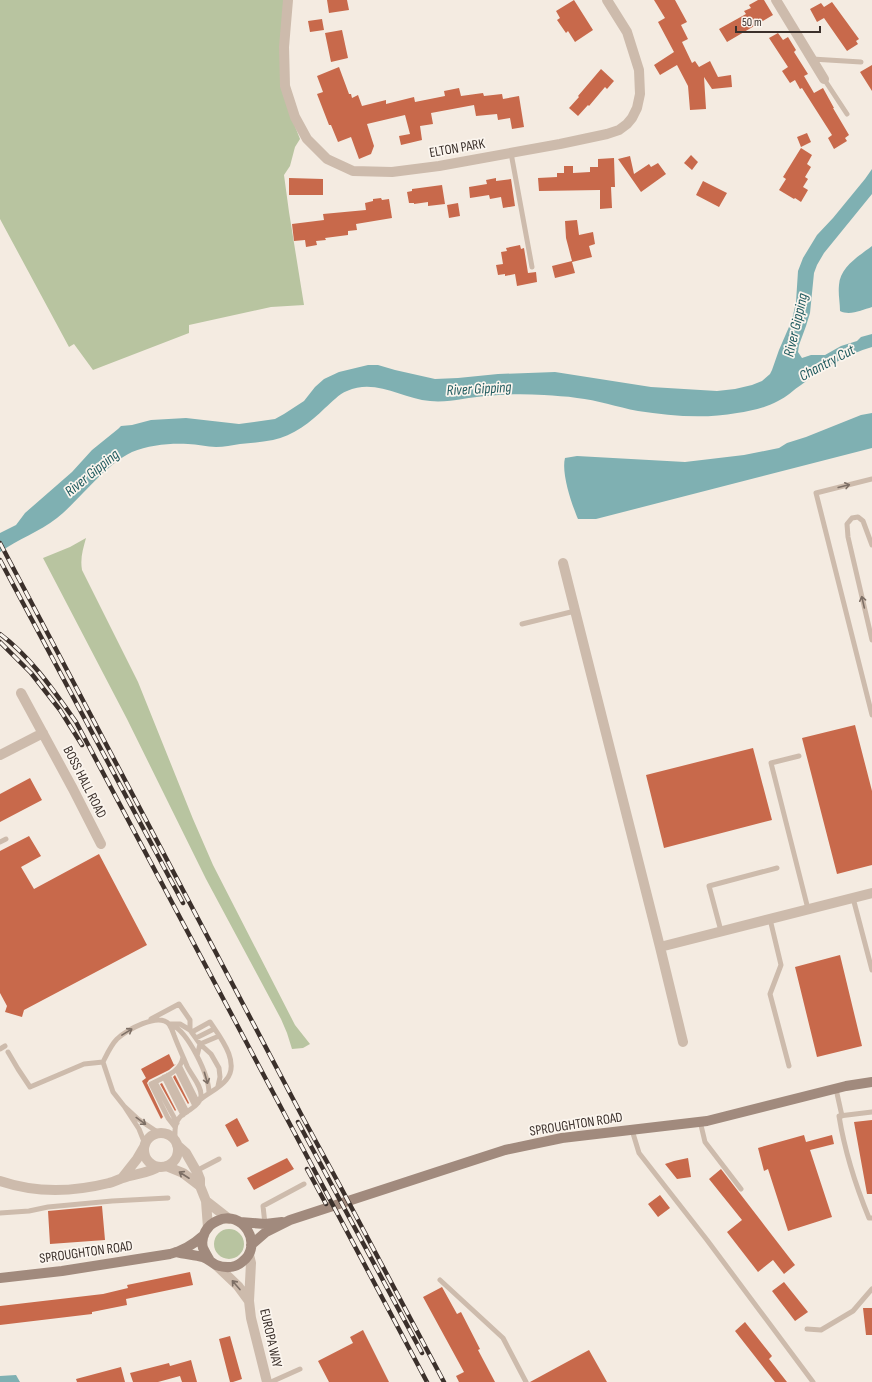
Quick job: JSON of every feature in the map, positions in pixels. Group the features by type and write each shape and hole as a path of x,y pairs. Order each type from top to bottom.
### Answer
{"street":[{"name":"ELTON PARK","path":"288,0 284,47 285,86 295,117 307,139 327,159 353,171 392,172 439,166 607,134 619,130 627,124 637,108 640,94 639,70 627,32 607,0"},
{"path":"776,0 824,79"},
{"path":"563,564 660,947 682,1042"},
{"name":"BOSS HALL ROAD","path":"21,692 101,844"},
{"path":"0,755 43,733"},
{"path":"660,947 872,893"},
{"name":"SPROUGHTON ROAD","path":"176,1252 227,1267 235,1266 243,1262 250,1250 266,1232 290,1220 505,1150 562,1138 700,1121 872,1082"},
{"path":"122,1178 136,1159 149,1137 159,1133 165,1133 176,1142 186,1153 200,1179 200,1186 206,1200 206,1231 202,1241 203,1248 212,1262"},
{"path":"0,1181 48,1191 83,1189 111,1183 122,1178 154,1170 173,1161 178,1151 176,1142"},
{"path":"144,1146 146,1157 149,1162 183,1173 200,1186"},
{"path":"206,1200 229,1219"},
{"name":"SPROUGHTON ROAD","path":"0,1278 62,1271 176,1252 195,1242 217,1220 229,1219 240,1222 265,1224 290,1220"},
{"path":"240,1222 251,1236 250,1250"},
{"name":"EUROPA WAY","path":"250,1250 249,1301 253,1325 267,1382"},
{"name":"EUROPA WAY","path":"212,1262 238,1286 249,1301"}],"lane":[{"path":"812,59 861,62"},
{"path":"824,79 847,114"},
{"path":"511,153 532,267"},
{"path":"872,479 816,493 872,715"},
{"path":"872,545 863,521 858,517 852,518 847,524 848,537 872,640"},
{"path":"522,624 575,611"},
{"path":"799,756 771,763 808,909"},
{"path":"0,842 6,839"},
{"path":"721,931 709,886 777,868"},
{"path":"853,898 872,970"},
{"path":"770,919 781,965 770,994 789,1066"},
{"path":"144,1146 139,1129 113,1092 103,1062 112,1045 118,1038 179,1004 190,1020 191,1031"},
{"path":"150,1020 162,1020 175,1027 184,1035 204,1070 209,1087 209,1093"},
{"path":"176,1142 176,1125 179,1118 225,1082 231,1074 230,1059 219,1036 210,1022 191,1031"},
{"path":"169,1024 180,1024 191,1031 200,1044 211,1054 219,1068 220,1077 218,1086"},
{"path":"169,1024 183,1056 200,1088 202,1095 198,1102"},
{"path":"196,1038 214,1029"},
{"path":"200,1044 219,1036"},
{"path":"197,1057 200,1044"},
{"path":"0,1049 5,1046"},
{"path":"8,1052 30,1087 84,1064 103,1062"},
{"path":"176,1125 155,1082 178,1069 183,1056"},
{"path":"178,1069 198,1102"},
{"path":"166,1076 185,1113"},
{"path":"836,1089 842,1116"},
{"path":"124,1106 138,1119 159,1133"},
{"path":"872,1112 839,1116 844,1146 856,1187 870,1218 872,1218"},
{"path":"700,1121 705,1142 741,1189"},
{"path":"632,1129 639,1153 707,1240 813,1382"},
{"path":"196,1171 219,1159"},
{"path":"265,1224 263,1206 304,1184"},
{"path":"0,1213 112,1201 168,1198"},
{"path":"440,1280 503,1338 526,1382"},
{"path":"807,1329 821,1330 853,1311 872,1289"},
{"path":"271,1382 300,1369"}],"green space":[{"path":"0,0 290,0 286,55 289,111 300,139 295,147 290,166 284,175 304,305 271,307 189,325 189,333 93,370 74,344 69,347 0,219"},
{"path":"86,538 81,566 82,570 138,682 213,865 295,1025 310,1044 303,1048 292,1049 281,1019 206,879 127,719 43,558 70,547"},
{"path":"229,1229 240,1233 244,1244 240,1255 229,1259 218,1255 214,1244 218,1233"}],"water":[{"path":"872,169 872,194 824,253 817,265 814,273 810,313 798,352 802,358 811,355 825,355 841,346 857,341 861,337 872,334 872,347 853,354 826,368 784,398 773,403 753,410 725,415 688,416 638,411 592,400 565,396 508,395 451,401 430,401 409,397 379,388 358,388 341,394 308,423 295,432 273,440 219,447 191,444 167,444 152,446 132,452 112,465 57,518 0,552 0,533 16,525 25,513 72,472 92,450 121,426 151,420 186,418 239,424 275,419 304,401 315,387 324,379 339,372 368,365 378,365 435,379 498,374 555,372 651,387 717,391 735,389 762,381 770,374 772,370 792,320 796,302 798,271 803,258 817,235 833,218"},
{"path":"872,246 872,307 852,313 840,311 840,279 846,267"},
{"path":"872,413 872,448 596,519 578,519 564,472 565,458 577,456 685,462 744,455 779,448 787,443 861,415"},
{"path":"16,1375 20,1382 0,1382 0,1376"}],"building":[{"path":"327,0 347,0 349,10 329,13"},
{"path":"574,0 593,30 575,42 568,31 566,33 557,20 560,18 556,11"},
{"path":"654,0 675,0 687,22 681,25 688,39 682,42 692,63 695,61 699,67 710,61 718,77 731,75 732,87 712,89 704,77 706,109 690,110 688,86 677,65 660,75 654,65 674,52 658,22 665,18"},
{"path":"758,0 764,0 773,15 727,42 719,29 746,14 744,11 751,8 749,5"},
{"path":"832,2 859,39 856,41 858,44 847,51 824,18 817,22 810,9 821,3 824,7"},
{"path":"322,19 324,30 310,32 308,21"},
{"path":"342,30 348,58 331,62 325,33"},
{"path":"778,33 783,40 788,37 796,50 794,52 808,74 804,76 814,93 823,88 849,135 845,138 847,141 834,149 828,138 832,135 802,88 800,89 795,80 790,83 782,71 788,67 769,38"},
{"path":"872,65 872,91 860,72"},
{"path":"339,67 349,94 351,94 352,98 358,95 362,106 386,100 386,104 414,97 415,102 445,96 444,91 459,88 461,96 483,93 484,96 502,94 503,99 519,96 524,127 512,129 510,118 498,120 497,114 476,116 474,105 431,113 433,124 420,126 422,140 401,145 399,136 410,134 405,115 367,124 374,146 371,154 359,159 351,137 338,142 331,125 329,125 317,94 323,92 317,76"},
{"path":"601,69 614,81 607,89 605,87 589,106 588,105 578,116 569,108"},
{"path":"807,133 811,142 801,147 797,137"},
{"path":"801,148 812,155 807,164 811,167 805,177 808,179 803,187 808,190 801,202 779,190 786,179 783,177"},
{"path":"691,155 698,162 692,170 684,163"},
{"path":"630,156 634,174 649,164 651,167 658,163 666,174 641,192 618,159"},
{"path":"614,158 615,187 611,187 612,208 600,209 600,190 539,191 538,178 557,177 557,173 564,173 564,166 573,166 573,173 590,172 590,167 598,167 598,159"},
{"path":"289,178 323,179 323,195 289,195"},
{"path":"496,178 496,181 511,179 515,206 503,208 501,197 490,199 489,195 470,198 469,187 487,184 486,180"},
{"path":"703,181 727,193 719,207 696,195"},
{"path":"442,185 445,204 428,206 428,202 414,204 409,203 407,192 412,191 412,189"},
{"path":"381,198 382,200 389,199 392,218 356,224 357,230 348,231 348,235 325,238 326,240 316,241 317,245 306,247 305,240 294,241 292,224 324,220 323,214 366,210 365,203 373,201 373,199"},
{"path":"458,203 460,216 449,218 447,205"},
{"path":"577,220 579,235 593,232 595,244 589,246 592,257 572,262 575,273 555,278 552,266 572,261 566,238 565,221"},
{"path":"520,245 521,249 524,248 528,273 536,272 537,282 517,286 515,274 505,276 505,274 498,275 496,265 503,264 501,252 507,251 506,248"},
{"path":"855,725 872,791 872,865 837,874 802,738"},
{"path":"753,748 772,820 664,848 646,775"},
{"path":"30,778 42,800 0,822 0,794"},
{"path":"29,836 41,856 21,867 34,889 99,854 147,945 24,1010 22,1017 5,1012 7,1006 0,993 0,851"},
{"path":"840,955 862,1046 817,1057 795,967"},
{"path":"169,1054 174,1065 176,1064 169,1070 149,1080 147,1083 163,1117 161,1119 142,1081 146,1078 141,1069"},
{"path":"175,1075 189,1103 188,1104 173,1077"},
{"path":"162,1083 176,1110 175,1111 160,1084"},
{"path":"237,1118 249,1141 237,1147 225,1125"},
{"path":"872,1120 872,1194 867,1194 854,1122"},
{"path":"804,1135 806,1142 832,1135 834,1144 810,1150 832,1217 788,1231 768,1169 764,1171 758,1148"},
{"path":"287,1158 294,1169 254,1190 247,1178"},
{"path":"688,1158 691,1177 677,1179 665,1164 674,1161"},
{"path":"721,1169 795,1265 784,1274 773,1260 758,1272 727,1232 742,1220 709,1179"},
{"path":"660,1195 670,1208 658,1217 648,1204"},
{"path":"102,1206 105,1240 50,1244 48,1211"},
{"path":"190,1272 193,1285 126,1299 127,1305 92,1312 92,1314 0,1325 0,1306 103,1294 128,1288 127,1285"},
{"path":"784,1282 808,1312 795,1321 772,1291"},
{"path":"442,1287 457,1314 461,1312 480,1349 478,1350 495,1382 459,1382 456,1376 464,1372 423,1297"},
{"path":"863,1308 872,1308 872,1335 866,1335"},
{"path":"745,1322 772,1356 769,1359 787,1382 775,1382 735,1331"},
{"path":"363,1330 389,1382 329,1382 318,1361 353,1343 350,1337"},
{"path":"230,1336 242,1379 233,1382 230,1382 219,1339"},
{"path":"589,1350 607,1382 530,1382"},
{"path":"191,1360 197,1382 182,1382 180,1376 158,1382 133,1382 130,1373 169,1363 170,1366"},
{"path":"121,1367 125,1382 77,1382 76,1379"}],"railway":[{"path":"0,543 444,1382"},
{"path":"0,560 183,903"},
{"path":"0,634 32,664 76,722 427,1382"},
{"path":"0,642 31,673 60,710 82,745"},
{"path":"298,1122 422,1353"},
{"path":"307,1169 326,1204"}],"water label":[{"name":"River Gipping","path":"796,325"},
{"name":"Chantry Cut","path":"827,363"},
{"name":"River Gipping","path":"479,389"},
{"name":"River Gipping","path":"92,473"}]}
